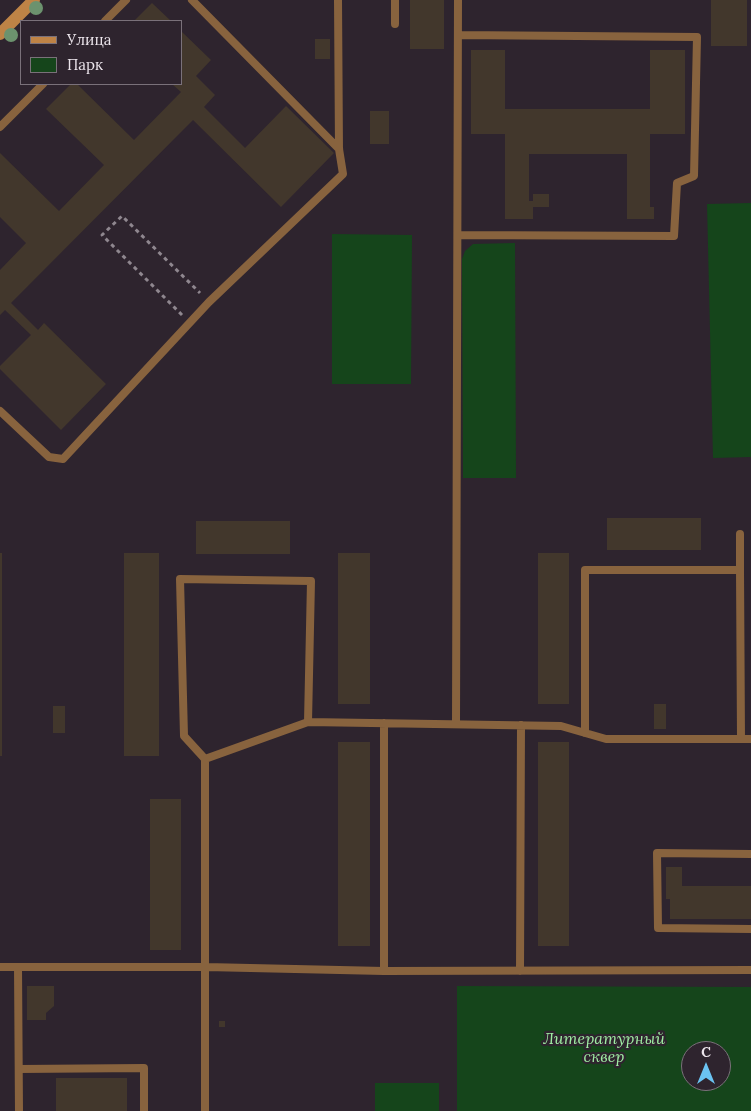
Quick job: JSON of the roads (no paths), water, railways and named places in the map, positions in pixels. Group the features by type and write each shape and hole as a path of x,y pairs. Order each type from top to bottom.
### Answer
{"street":[{"path":"0,34 34,0"}],"lane":[{"path":"106,20 126,0"},
{"path":"192,0 339,149"},
{"path":"0,411 49,457 62,459 209,302 343,174 339,149 338,0"},
{"path":"394,24 395,0"},
{"path":"456,724 458,0"},
{"path":"458,35 697,37 694,176 677,183 674,236 458,235"},
{"path":"0,127 42,85"},
{"path":"740,534 741,739"},
{"path":"585,733 585,570 740,570"},
{"path":"205,1111 205,759 184,736 180,579 311,581 308,722"},
{"path":"205,759 308,722 562,726 606,739 751,739"},
{"path":"384,723 384,971"},
{"path":"520,971 521,725"},
{"path":"751,854 657,853 658,928 751,929"},
{"path":"0,967 206,967 384,971 751,970"},
{"path":"18,967 19,1111"},
{"path":"19,1069 144,1068 144,1111"}],"park label":[{"name":"Литературный сквер","path":"604,1048"}]}
